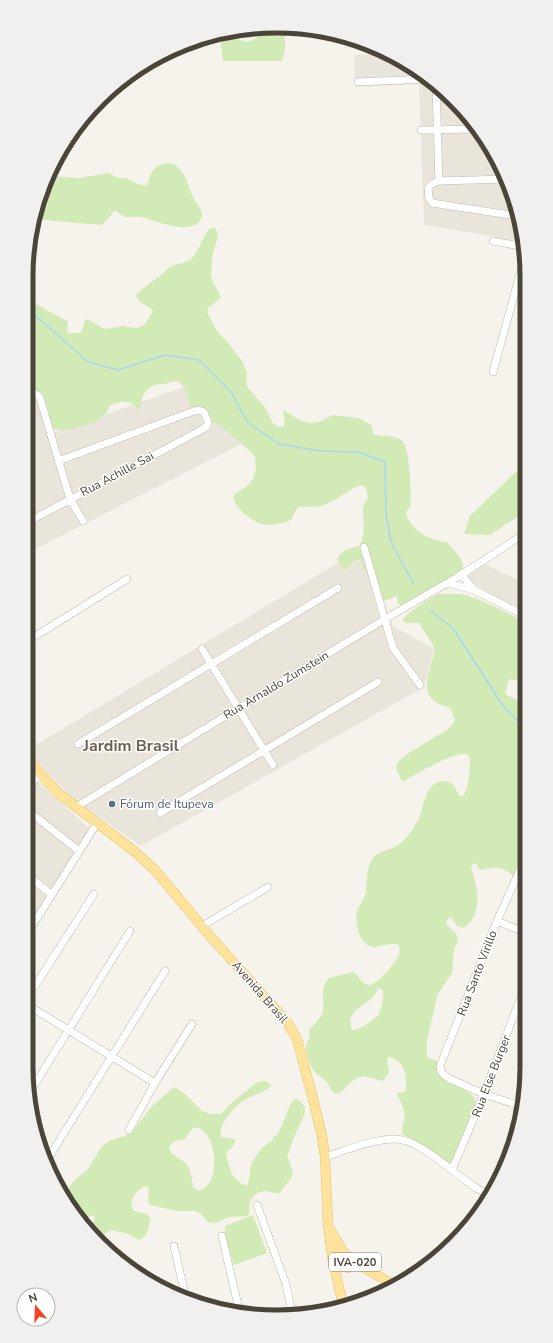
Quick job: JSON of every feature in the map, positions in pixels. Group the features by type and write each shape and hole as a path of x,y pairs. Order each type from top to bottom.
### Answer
{"main road":[{"name":"Avenida Brasil","path":"33,766 58,793 134,851 154,869 287,1022 297,1039 322,1136 328,1224 332,1256 342,1301"},
{"name":"IVA-020","path":"328,1224 342,1250 351,1260 389,1282"},
{"path":"328,1224 336,1249 348,1268"},
{"path":"339,1284 340,1276 348,1268 359,1265"}],"street":[{"path":"358,82 421,80"},
{"path":"436,92 439,181"},
{"path":"421,130 471,129"},
{"path":"499,179 439,181 432,184 428,188 429,198 432,203 512,215"},
{"path":"493,241 518,246"},
{"path":"493,372 520,274"},
{"path":"33,393 36,393 40,398 70,499 83,521"},
{"name":"Rua Achille Sai","path":"33,519 208,425 208,422 204,412 199,410 194,411 58,461"},
{"name":"Rua Arnaldo Zumstein","path":"76,807 385,619 448,583 520,537"},
{"path":"364,547 394,648 420,685"},
{"path":"461,574 474,590"},
{"path":"33,638 127,579"},
{"path":"448,583 474,590 520,613"},
{"path":"78,744 212,665 338,588"},
{"path":"202,649 273,765"},
{"path":"160,813 378,682"},
{"path":"33,782 40,774"},
{"path":"33,815 79,851"},
{"path":"33,925 97,823"},
{"name":"Rua Santo Virillo","path":"484,1094 444,1075 440,1066 497,921 519,872"},
{"path":"33,880 52,895"},
{"path":"202,926 268,887"},
{"path":"33,989 94,894"},
{"path":"497,921 520,930"},
{"path":"34,1085 130,931"},
{"path":"50,1155 165,971"},
{"name":"Rua Else Burger","path":"452,1170 484,1094 520,999"},
{"path":"33,1008 155,1083"},
{"path":"129,1130 155,1083 192,1024"},
{"path":"484,1094 517,1105"},
{"path":"324,1157 372,1143 394,1139 405,1140 414,1144 476,1188 485,1192"},
{"path":"258,1205 286,1284 291,1309"},
{"path":"222,1236 238,1307"},
{"path":"174,1246 184,1291"}],"shaded area":[{"path":"375,54 412,74 437,93 460,116 479,141 495,169 512,213 517,241 424,225 419,84 355,87 354,55"},
{"path":"184,387 224,420 241,444 33,550 33,392 41,389 55,432"},
{"name":"Jardim Brasil","path":"364,547 393,626 434,649 424,687 141,846 73,799 33,758 33,747"},
{"path":"481,562 520,581 520,615 466,578"},
{"path":"33,777 92,831 33,920"}],"green space":[{"path":"261,34 284,34 285,46 282,61 223,61 220,40 235,37 246,42 254,40"},
{"path":"166,163 174,164 182,171 202,214 200,221 195,225 188,227 171,226 141,217 126,217 115,211 101,225 40,221 46,198 55,176 78,178 109,173 118,178 125,178 145,186 148,184 153,170"},
{"path":"211,228 215,228 218,236 212,257 211,277 221,298 208,308 207,312 217,331 242,361 247,373 246,382 248,388 265,407 273,424 279,427 283,427 285,425 283,410 301,421 310,423 319,422 333,415 359,418 372,426 374,435 391,436 401,440 407,451 409,469 411,502 410,507 406,512 408,518 416,529 427,537 447,542 462,562 462,570 459,574 447,582 420,594 401,606 398,603 396,596 385,601 381,598 374,589 359,560 355,560 346,569 343,569 337,560 338,557 346,550 359,546 363,537 363,508 368,498 366,488 363,485 352,489 322,506 300,507 296,510 291,520 283,523 264,525 248,517 237,506 233,497 253,479 256,467 255,457 223,428 192,408 184,387 178,381 155,385 148,389 143,396 140,412 131,403 118,403 110,406 106,413 95,421 79,427 64,430 51,427 40,395 33,392 33,302 67,321 68,333 81,333 87,319 105,329 122,326 137,328 144,325 153,311 141,302 136,295 170,267 191,259"},
{"path":"520,468 520,515 490,535 464,534 470,516"},
{"path":"438,594 461,594 478,599 520,619 520,660 517,666 520,670 520,680 519,681 509,679 505,693 520,701 520,888 509,872 496,868 479,870 477,864 473,863 471,868 476,886 476,910 471,921 464,928 457,926 451,917 446,921 446,924 457,935 458,940 454,950 452,973 437,996 427,1040 427,1057 439,1062 450,1082 470,1093 476,1104 475,1116 454,1161 447,1164 402,1134 404,1111 397,1095 398,1093 405,1092 406,1075 398,1061 388,1057 389,1072 384,1080 381,1081 373,1078 358,1077 342,1092 337,1094 332,1091 327,1082 315,1072 308,1059 306,1049 306,1045 310,1037 309,1030 323,1012 323,990 324,985 329,978 353,972 364,983 369,985 376,982 385,974 399,956 399,945 390,944 373,947 365,943 360,936 356,917 366,892 367,874 371,861 379,853 398,845 409,834 420,816 429,789 433,785 437,782 449,782 460,796 463,796 468,785 470,760 468,755 456,755 402,781 396,768 397,763 407,754 448,729 453,724 455,719 450,708 435,702 430,697 428,691 427,684 429,671 435,651 432,644 419,623 406,623 403,620 424,602","holes":["378,988 383,990 379,1014 366,1025 352,1030 350,1024 351,1018 356,1010 373,997"]},
{"path":"264,1081 271,1084 271,1086 265,1090 250,1097 235,1107 222,1127 221,1137 236,1140 233,1146 226,1153 234,1176 246,1186 249,1181 251,1165 262,1148 272,1141 278,1134 292,1101 296,1099 305,1107 305,1113 287,1156 293,1172 292,1176 280,1193 264,1191 259,1192 251,1201 248,1216 229,1217 216,1223 208,1222 200,1213 195,1211 176,1211 151,1205 148,1202 149,1187 146,1186 136,1193 132,1200 132,1207 134,1211 146,1214 150,1217 148,1230 145,1236 139,1240 129,1234 111,1230 101,1236 94,1228 93,1223 95,1217 92,1215 86,1219 67,1190 75,1180 88,1169 102,1146 111,1140 125,1136 132,1132 152,1106 175,1087 185,1094 202,1111 210,1114 221,1114 232,1102 258,1082","holes":["198,1127 206,1134 213,1149 214,1166 210,1181 199,1191 193,1187 187,1165 182,1160 174,1156 169,1148 175,1141 184,1140 192,1129"]},
{"path":"253,1215 267,1253 234,1265 225,1239 225,1226"}],"waterway":[{"path":"33,313 88,362 118,370 165,355 199,360 231,392 248,423 279,444 320,451 359,452 385,462 386,515 391,542 413,583"},
{"path":"431,611 453,628 503,706 520,724"}],"place":[{"name":"Fórum de Itupeva","path":"112,804"}],"district":[{"name":"Jardim Brasil","path":"131,745"}]}
